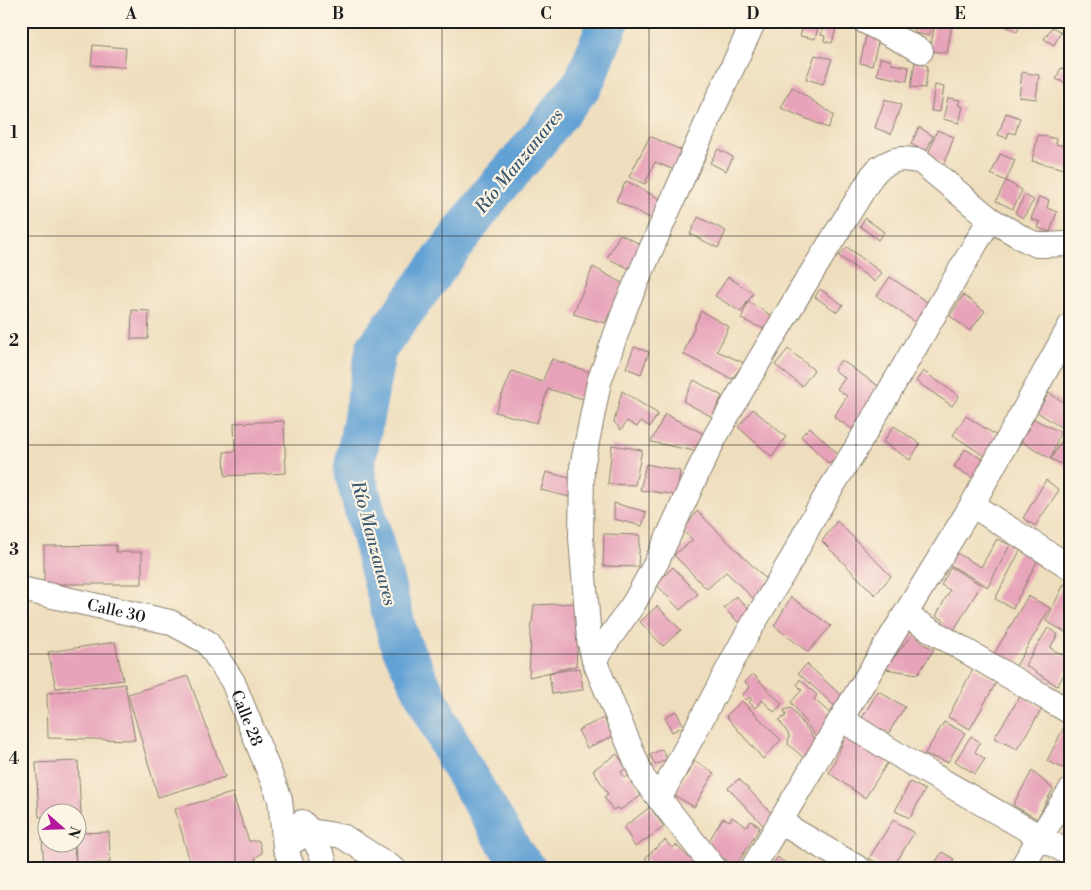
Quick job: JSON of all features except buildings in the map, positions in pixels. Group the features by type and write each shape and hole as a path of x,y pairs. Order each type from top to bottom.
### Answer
{"street":[{"path":"715,869 643,778 594,660 589,639 581,538 582,467 599,382 626,306 754,21"},
{"path":"864,21 921,51"},
{"path":"594,660 634,603 656,563 695,478 737,398 806,282 878,169 895,160 920,161 990,219 1026,240 1037,245 1070,245"},
{"path":"659,799 742,643 794,555 829,490 855,450 990,219"},
{"path":"752,869 972,505 1070,326"},
{"path":"972,505 1070,567"},
{"name":"Calle 30","path":"21,589 170,622 207,642"},
{"path":"905,615 1070,712"},
{"name":"Calle 28","path":"207,642 233,682 280,799 289,858"},
{"path":"842,719 908,761 1070,854"},
{"path":"1021,869 1070,791"},
{"name":"Calle 28","path":"280,799 310,831 323,856 327,869"},
{"path":"780,822 860,869"},
{"path":"310,831 342,836 394,869"},
{"name":"Calle 28","path":"289,858 310,831"}],"waterway":[{"name":"Río Manzanares","path":"526,869 517,859 458,761 400,643 354,470 376,349 492,193 529,151 584,82 609,21"}]}
